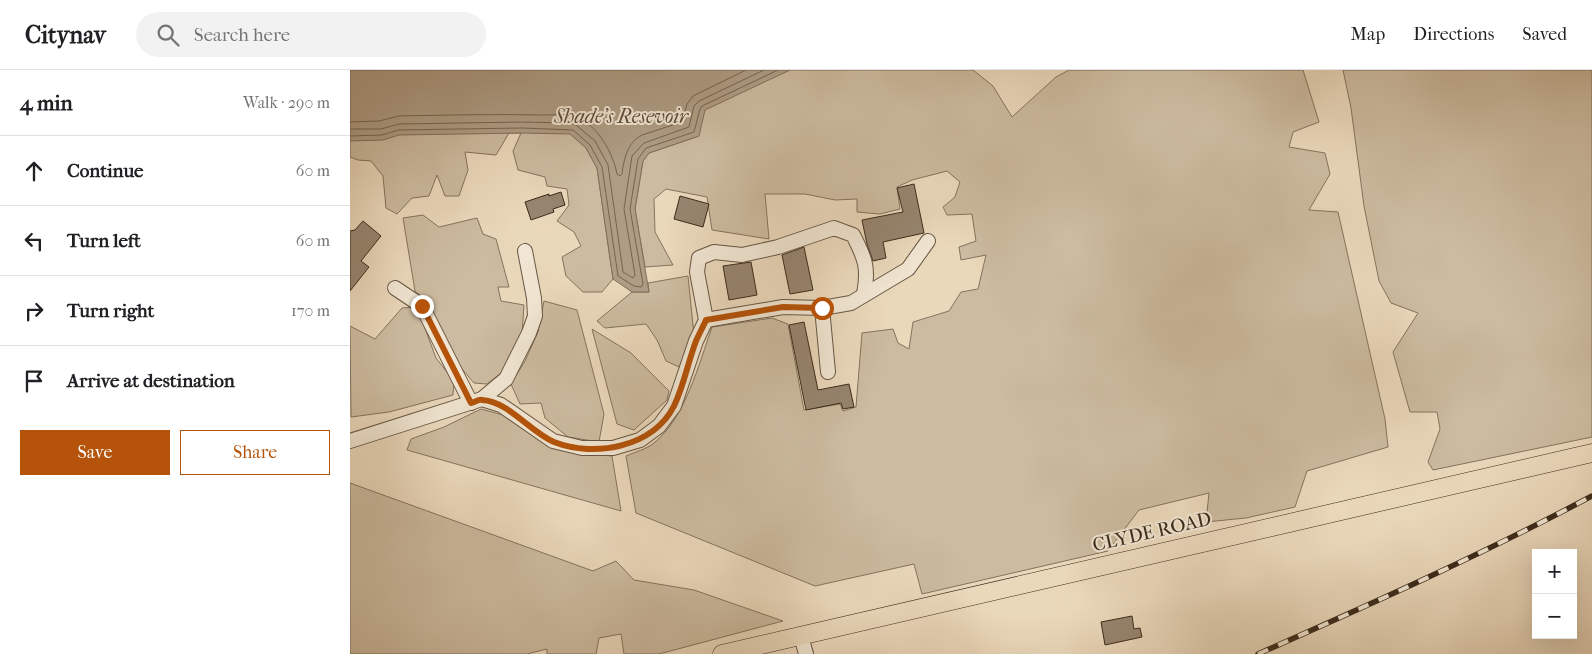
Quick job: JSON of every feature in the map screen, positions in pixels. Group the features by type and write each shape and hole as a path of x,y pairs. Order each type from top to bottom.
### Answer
{"main road":[{"name":"CLYDE ROAD","path":"725,654 1592,453"}],"lane":[{"path":"476,401 501,405 553,442 582,448 613,448 640,440 659,426 674,406 696,341 706,320 697,272 700,258 714,252 742,255 778,247 834,228 853,235 864,257 867,280 864,294"},
{"path":"706,320 783,307 822,308 851,302 908,269 928,241"},
{"path":"350,441 476,401 506,379 529,333 535,316 534,298 525,251"},
{"path":"395,288 422,306 476,401"},
{"path":"822,308 828,372"},
{"path":"801,636 806,654"}],"shaded area":[{"path":"350,70 973,70 993,86 1012,117 1056,77 1069,70 1303,70 1319,122 1293,132 1289,147 1325,153 1330,174 1309,210 1338,212 1385,419 1388,447 1307,471 1295,507 1246,518 1206,522 1209,493 1139,510 1108,551 922,594 914,564 815,586 636,513 626,456 654,443 674,420 690,389 712,327 772,318 788,324 804,410 840,404 843,411 856,407 862,333 893,329 898,343 909,349 913,322 949,311 961,292 978,289 986,255 961,260 959,247 976,241 972,214 947,215 943,207 955,197 960,182 947,171 912,180 897,187 900,209 880,214 857,212 857,199 835,200 805,194 765,194 769,239 712,230 707,197 666,189 654,199 655,232 673,265 645,267 635,209 643,161 649,153 699,136 571,134 586,148 597,168 613,279 602,292 583,292 566,276 562,257 581,246 574,232 557,221 569,205 567,189 547,186 545,177 518,170 513,151 521,133 509,133 496,155 465,152 468,170 459,196 445,196 437,175 429,196 412,198 397,214 386,208 383,176 371,161 350,157"},
{"path":"1343,70 1592,70 1592,437 1433,470 1428,462 1440,429 1437,412 1410,412 1393,352 1418,313 1391,303 1379,281 1364,206 1351,108"},
{"path":"423,215 439,227 477,218 483,234 496,239 509,287 498,287 501,301 524,305 522,335 506,369 487,384 474,383 458,364 428,302 415,291 403,218"},
{"path":"688,276 694,335 679,367 666,361 657,340 646,324 605,328 597,321 632,292 649,292 648,283"},
{"path":"544,301 577,310 604,414 599,442 568,437 545,418 541,403 520,404 511,384 525,361 538,332"},
{"path":"417,307 436,358 454,381 453,395 389,412 351,417 350,326 375,339 402,308"},
{"path":"592,329 631,353 669,391 667,400 634,430 617,424"},
{"path":"481,409 503,415 539,440 574,453 612,456 621,511 407,450 411,439 444,427"},
{"path":"350,483 593,571 616,561 634,580 694,590 783,621 659,654 624,654 621,634 599,638 596,654 547,654 547,649 527,654 350,654"}],"water":[{"name":"Shade’s Resevoir","path":"350,70 790,70 705,110 699,136 649,153 643,161 635,209 649,292 632,292 613,279 597,168 586,148 570,134 399,135 383,140 350,141"}],"building":[{"path":"914,184 924,233 883,242 886,258 873,261 862,220 903,212 897,188"},
{"path":"561,192 565,205 553,209 554,212 531,220 525,202"},
{"path":"680,196 709,204 703,227 674,219"},
{"path":"363,221 381,236 361,261 369,267 350,291 350,231 355,230"},
{"path":"804,247 813,290 790,294 782,255"},
{"path":"751,262 757,295 729,300 723,266"},
{"path":"804,322 818,390 849,384 854,407 843,409 841,403 806,410 789,325"},
{"path":"1132,616 1134,629 1140,628 1142,637 1105,645 1101,622"}],"railway":[{"path":"1258,654 1468,558 1592,496"}],"route":[{"path":"422,306 471,403 482,399 501,405 553,442 582,448 613,448 640,440 659,426 674,406 696,341 706,320 783,307 822,308"}]}
